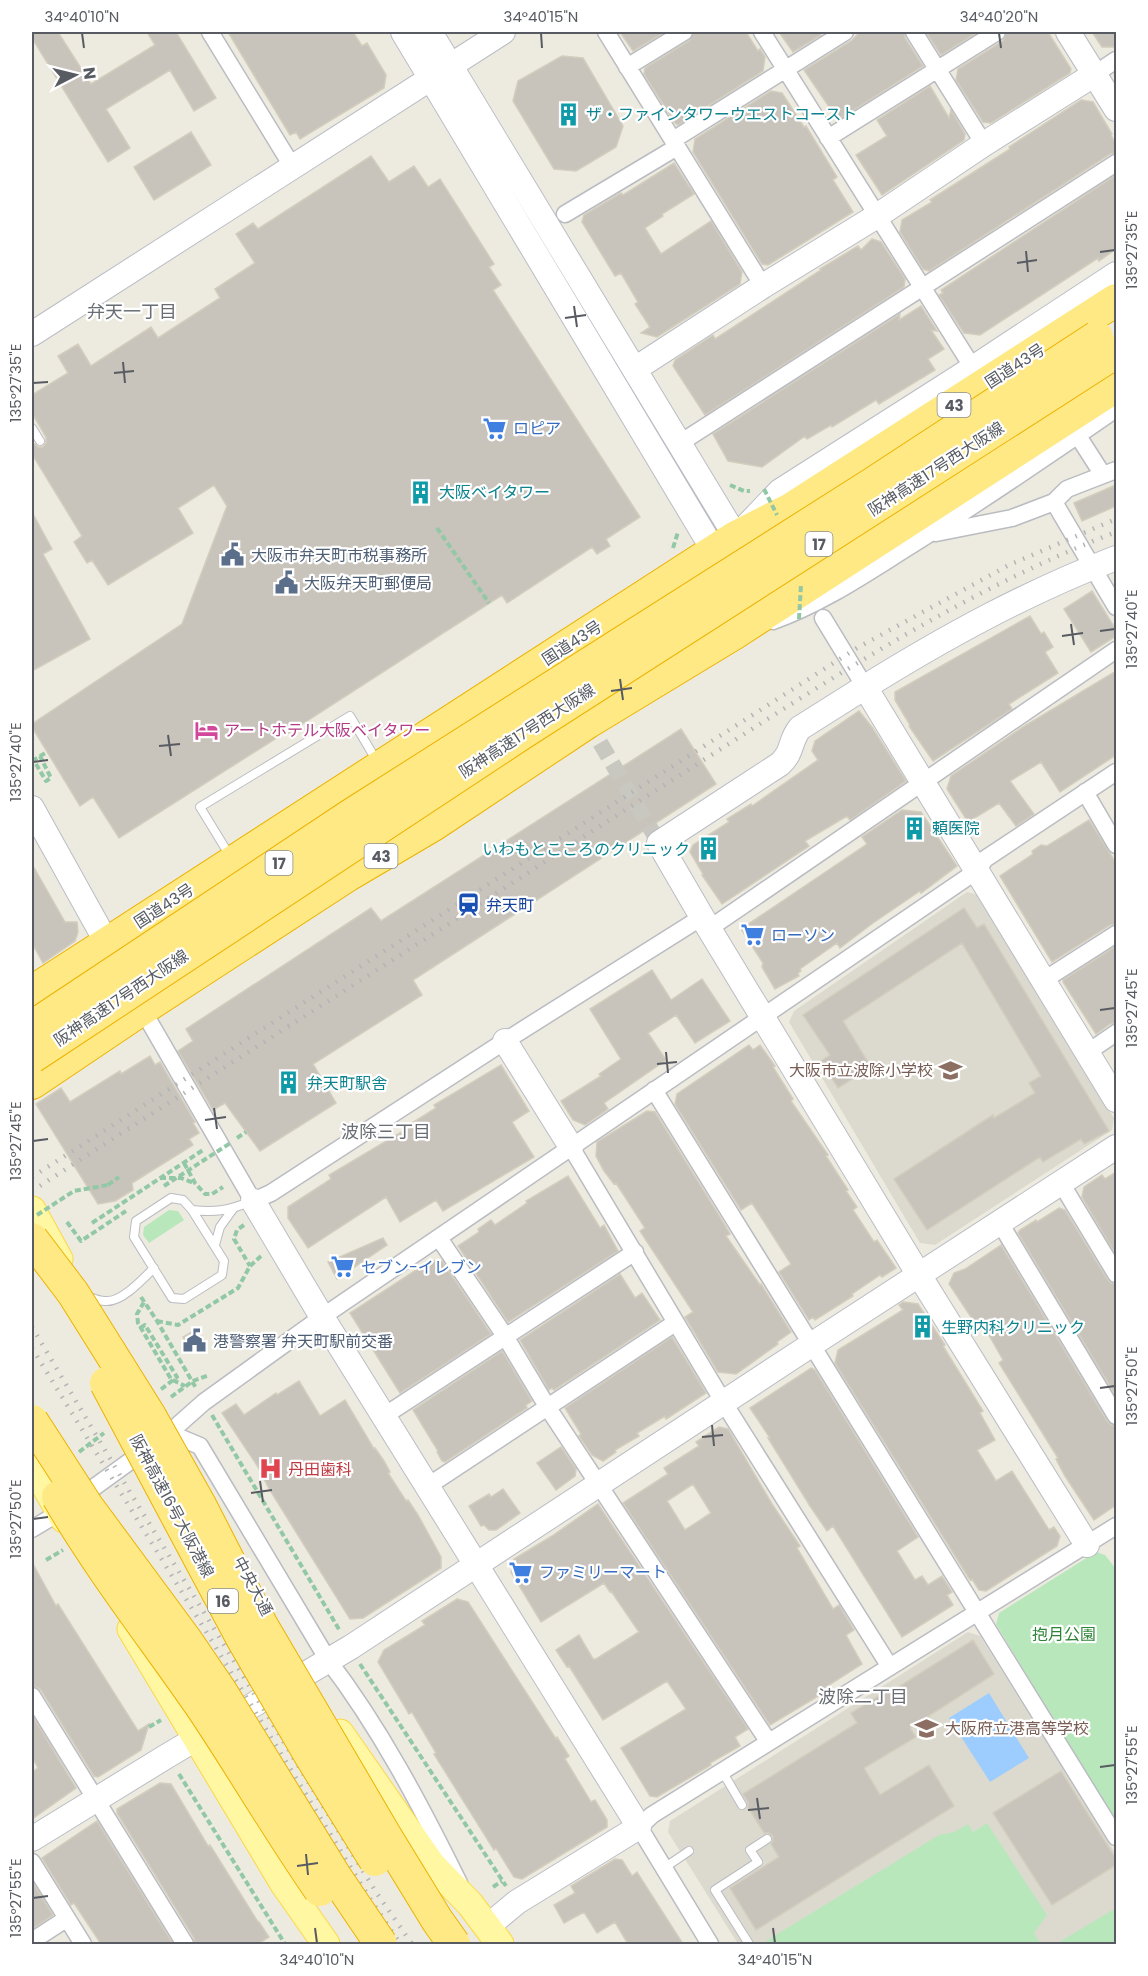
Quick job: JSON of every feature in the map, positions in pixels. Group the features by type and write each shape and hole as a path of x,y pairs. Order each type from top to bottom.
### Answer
{"highway":[{"name":"国道43号","path":"502,779 438,801 274,904 120,1005 86,1021 59,1020 43,1009 32,992 725,544 784,513 1116,300"},
{"name":"阪神高速17号西大阪線","path":"32,1057 196,948 332,881 447,807 521,735 1110,338"},
{"name":"阪神高速17号西大阪線","path":"32,1027 351,815 872,484 1110,338"},
{"name":"国道43号","path":"32,1083 348,875 433,825 588,722 733,633 816,572 1116,386"},
{"path":"32,1239 73,1293 150,1416 200,1505 261,1624 385,1835 454,1944"},
{"name":"阪神高速16号大阪港線","path":"32,1248 123,1413 242,1638 316,1765 430,1944"},
{"path":"32,1421 87,1506 220,1690 335,1876 381,1944"},
{"path":"32,1450 80,1535 104,1572 203,1710 280,1830 359,1944"}],"main road":[{"name":"中央大通","path":"43,1207 79,1294 169,1433 302,1676 432,1865 470,1904 493,1936"},
{"path":"32,1463 284,1884 326,1944"}],"street":[{"path":"210,32 292,166"},
{"path":"403,32 440,71 635,369 680,443 725,544"},
{"path":"430,32 440,71 725,544"},
{"path":"32,334 503,32"},
{"path":"606,32 763,286"},
{"path":"627,67 684,32"},
{"path":"762,32 973,368"},
{"path":"565,214 845,32"},
{"path":"914,32 984,144"},
{"path":"828,138 997,32"},
{"path":"1068,32 1116,109"},
{"path":"635,369 877,216 984,144 1116,60"},
{"path":"680,443 1116,163"},
{"path":"725,544 780,491 1116,274"},
{"path":"733,633 802,610 835,593 927,535 1116,409"},
{"path":"927,535 1012,518 1054,502 1067,489 1110,472 1078,436"},
{"path":"1054,502 1116,607"},
{"path":"1087,1545 919,1275 659,843 780,764 788,757 794,736 800,728 865,687 926,649 988,615 1116,558"},
{"path":"823,618 1116,1100"},
{"path":"243,1205 271,1193 505,1041 706,923 924,783 1116,650"},
{"path":"32,1529 60,1512 169,1433 204,1402 322,1317 764,1017 978,870 985,859 1116,772"},
{"path":"1084,792 1116,845"},
{"path":"32,808 107,943"},
{"path":"1044,980 1116,934"},
{"path":"142,1009 243,1205 322,1317 710,1944"},
{"path":"1088,1052 1116,1033"},
{"path":"505,1041 635,1252 724,1403 890,1667"},
{"path":"654,1090 979,1612 1116,1837"},
{"path":"32,1839 302,1676 476,1566 1116,1147"},
{"path":"1062,1183 1116,1274"},
{"path":"1000,1223 1116,1416"},
{"path":"439,1238 505,1336 548,1408 768,1741"},
{"path":"384,1416 635,1252"},
{"path":"428,1486 675,1323"},
{"path":"169,1433 200,1446 328,1660 346,1684 421,1807 470,1904"},
{"path":"493,1936 517,1902 639,1827 652,1815 768,1741 1116,1526"},
{"path":"32,1696 185,1944"},
{"path":"32,1862 83,1944"},
{"path":"32,1941 66,1919"}],"lane":[{"path":"32,428 40,441"},
{"path":"233,862 200,807 350,716 380,767"},
{"path":"171,1198 183,1200 192,1210 224,1261 222,1275 184,1299 172,1298 134,1237 136,1221 171,1198"},
{"path":"192,1210 212,1213 243,1205"},
{"path":"215,1245 220,1227 243,1205"},
{"path":"79,1294 105,1301 115,1299 135,1287 154,1268"},
{"path":"722,1771 742,1805"},
{"path":"749,1944 716,1890 758,1862 747,1852 768,1839"},
{"path":"664,1868 688,1851"}],"path":[{"path":"726,483 744,492 764,489 784,513"},
{"path":"437,528 489,603"},
{"path":"799,619 816,572"},
{"path":"40,756 51,778 46,781 34,763 40,756 47,752"},
{"path":"155,1192 232,1142"},
{"path":"92,1223 203,1150 208,1160"},
{"path":"184,1163 195,1183 205,1194 212,1194 223,1187"},
{"path":"32,1218 43,1207 74,1191 108,1185 119,1177"},
{"path":"160,1178 181,1178 195,1183"},
{"path":"220,1179 226,1197"},
{"path":"43,1207 81,1241 127,1210"},
{"path":"248,1232 243,1224 237,1230 234,1239 250,1266"},
{"path":"257,1248 267,1264"},
{"path":"139,1294 197,1391"},
{"path":"144,1302 138,1309 137,1318 140,1328 171,1378 186,1386"},
{"path":"171,1397 193,1381 217,1369"},
{"path":"210,1412 345,1639"},
{"path":"46,1560 64,1550"},
{"path":"357,1658 507,1888"},
{"path":"175,1768 285,1944"},
{"path":"493,1887 502,1881"}],"shaded area":[{"name":"大阪市立波除小学校","path":"967,892 979,895 1114,1118 1112,1130 935,1245 920,1243 789,1022 794,1011"},
{"name":"大阪府立港高等学校","path":"968,1632 980,1636 1116,1854 1116,1944 738,1944 668,1832 670,1821"}],"green space":[{"path":"169,1210 178,1211 184,1220 149,1243 143,1235 144,1227"},
{"name":"抱月公園","path":"1096,1552 1105,1555 1116,1569 1116,1823 996,1624 999,1613"},
{"path":"987,1823 1047,1915 1034,1933 1041,1944 768,1944 766,1941 939,1835 954,1832 968,1824 973,1832"},
{"path":"1116,1908 1116,1944 1056,1944"}],"water":[{"path":"989,1693 1029,1758 990,1782 949,1718"}],"building":[{"path":"32,32 58,32 91,84 155,45 147,32 176,32 216,98 194,111 170,70 106,109 130,148 108,162 32,38"},
{"path":"228,32 353,32 362,46 367,43 386,75 384,88 300,139 296,132 290,135"},
{"path":"620,32 665,32 633,51"},
{"path":"694,32 746,32 758,51 760,49 765,57 763,71 678,125 644,74 645,68 689,41"},
{"path":"779,32 819,32 821,35 793,52"},
{"path":"860,32 904,32 905,38 923,66 838,120 804,70 851,41"},
{"path":"926,32 978,32 941,55"},
{"path":"1007,32 1048,32 1071,69 1070,73 991,123 983,122 956,80 958,69 1003,41"},
{"path":"1092,32 1116,32 1116,47 1102,47"},
{"name":"ザ・ファインタワーウエストコースト","path":"562,56 583,58 623,126 616,147 576,171 554,169 513,101 518,81"},
{"path":"930,86 949,118 951,110 965,134 964,140 882,195 856,155 887,136 877,120"},
{"path":"771,91 782,93 804,127 806,126 837,177 833,180 853,212 768,265 762,264 693,152 695,139"},
{"path":"1081,100 1093,102 1112,134 1116,144 1116,153 1110,154 929,271 923,269 900,232 902,220"},
{"path":"191,132 211,165 154,200 134,167"},
{"name":"大阪ベイタワー","path":"371,156 389,182 414,166 428,187 440,179 494,264 489,267 501,285 493,290 640,517 606,539 610,546 597,554 592,547 507,603 502,595 287,734 286,732 119,838 93,797 80,806 32,724 182,624 227,506 214,485 178,508 193,533 108,585 92,560 87,563 74,542 82,536 32,454 32,446 35,444 43,447 46,437 32,413 32,395 68,373 58,356 78,344 91,366 151,327 158,338 220,298 215,289 255,263 236,234 253,223 258,229"},
{"path":"674,163 694,194 662,214 663,216 645,228 661,254 711,221 742,272 740,284 657,337 641,333 650,327 635,304 638,302 621,273 615,276 582,222 584,215 621,193 623,195"},
{"path":"1116,175 1116,249 1099,261 1098,258 980,335 964,333 939,295 943,293 941,290"},
{"path":"872,239 881,242 905,279 904,287 705,415 673,366 675,360 713,335 715,339 858,246 861,250"},
{"path":"921,306 937,331 931,330 944,349 928,359 935,370 879,404 876,400 832,427 831,425 807,439 805,436 762,467 728,461 713,434 900,314 899,320"},
{"path":"1116,485 1116,506 1082,521 1074,503"},
{"path":"32,512 52,549 43,554 90,639 32,671"},
{"path":"1092,591 1116,630 1116,636 1091,652 1064,609"},
{"path":"1030,616 1041,634 1044,632 1053,647 1045,652 1058,673 1009,704 1012,709 933,761 909,726 895,700 895,692"},
{"path":"1116,671 1116,755 1060,792 1041,762 1010,781 1034,814 1016,826 999,803 968,822 947,789 951,776 1023,727"},
{"path":"859,711 872,727 906,781 850,820 847,816 805,841 809,846 722,904 702,875 690,852 693,845 729,822 727,819 751,804 752,806 818,760 812,751 815,741"},
{"path":"681,729 716,784 413,980 422,995 313,1064 336,1103 260,1151 225,1103 213,1110 178,1051 193,1041 186,1029 371,908 381,921"},
{"path":"902,810 921,812 957,866 840,948 837,943 800,969 799,976 775,989 762,967 763,963 741,929 867,844 862,837"},
{"path":"1089,820 1116,863 1116,924 1110,925 1052,962 1000,876 1033,854 1032,851 1041,845 1047,846"},
{"path":"32,864 65,922 77,922 78,932 75,941 43,963 32,943"},
{"path":"964,908 977,928 984,924 1109,1131 1084,1144 1081,1139 1043,1162 1040,1157 927,1230 894,1179 993,1115 994,1118 1035,1093 1029,1083 1041,1076 962,943 843,1021 871,1067 838,1088 821,1061 830,1055 803,1015"},
{"path":"1116,946 1116,1023 1110,1024 1096,1034 1063,980"},
{"path":"652,970 671,1000 702,979 730,1021 695,1043 676,1015 648,1033 666,1060 604,1103 608,1109 585,1125 573,1120 561,1101 601,1076 599,1074 621,1059 590,1009"},
{"path":"749,1045 753,1050 760,1045 775,1066 773,1067 793,1099 791,1101 828,1155 826,1156 848,1190 846,1191 857,1207 853,1210 874,1242 877,1240 896,1268 882,1277 880,1275 852,1294 853,1296 815,1320 813,1317 809,1320 779,1272 791,1264 752,1203 741,1210 675,1104 677,1094"},
{"path":"150,1056 155,1065 160,1062 199,1133 189,1139 193,1145 132,1183 133,1190 115,1201 98,1204 36,1104 61,1088 70,1102 120,1071 121,1074"},
{"path":"501,1065 529,1111 512,1122 534,1157 443,1211 436,1200 400,1222 386,1197 308,1248 288,1218 288,1207 331,1179 329,1175 405,1130 404,1128 436,1108 434,1105"},
{"path":"647,1111 655,1112 730,1234 726,1236 761,1284 791,1332 736,1374 718,1372 685,1317 693,1312 640,1231 645,1228 616,1183 614,1184 604,1171 596,1156 597,1142"},
{"path":"1116,1172 1116,1255 1082,1197 1084,1187 1102,1175 1105,1179"},
{"path":"568,1176 600,1228 604,1225 618,1251 508,1322 458,1246 479,1232 478,1229 491,1220 495,1225 527,1203 526,1201"},
{"path":"1059,1208 1065,1210 1107,1279 1116,1284 1116,1396 1018,1233"},
{"name":"セブン-イレブン","path":"383,1238 387,1245 337,1279 328,1262"},
{"path":"1001,1245 1107,1421 1116,1426 1116,1505 1094,1520 1065,1476 1056,1459 1058,1458 999,1363 1003,1360 982,1323 977,1326 949,1284 954,1273 965,1269"},
{"path":"430,1261 442,1261 491,1334 400,1393 350,1313"},
{"path":"620,1274 635,1298 642,1293 660,1320 554,1390 552,1388 549,1390 520,1340"},
{"path":"903,1302 918,1304 983,1411 980,1413 995,1440 977,1450 996,1481 1012,1471 1049,1530 1054,1527 1060,1536 1057,1546 986,1591 979,1590 972,1579 970,1580 835,1363 838,1350 903,1310 899,1305"},
{"name":"港警察署 弁天町駅前交番","path":"197,1329 206,1344 192,1352 183,1337"},
{"path":"672,1337 706,1393 666,1419 665,1416 637,1433 639,1436 615,1450 616,1452 603,1461 592,1455 579,1436 581,1434 565,1408"},
{"path":"502,1351 532,1401 526,1405 527,1408 445,1462 442,1461 413,1410"},
{"path":"811,1368 815,1370 918,1537 897,1551 915,1580 922,1576 928,1585 942,1576 952,1592 947,1595 953,1605 902,1637 833,1526 827,1531 810,1506 750,1408"},
{"path":"299,1381 320,1416 345,1400 374,1449 384,1461 390,1472 388,1473 418,1515 441,1557 441,1568 363,1618 350,1619 268,1487 258,1467 222,1413 236,1404 244,1415 276,1393 277,1395"},
{"path":"719,1427 728,1429 772,1504 800,1546 797,1548 833,1609 839,1605 854,1630 846,1635 862,1664 818,1692 820,1695 770,1725 623,1503 668,1474 664,1468 699,1446 696,1442","holes":["693,1484 711,1513 685,1530 667,1501"]},
{"path":"561,1447 576,1469 575,1476 556,1490 537,1463"},
{"path":"503,1489 520,1513 496,1530 489,1530 484,1525 481,1526 469,1506"},
{"path":"598,1504 748,1729 735,1737 740,1746 657,1797 650,1796 621,1748 686,1709 667,1681 603,1720 569,1666 567,1667 556,1650 579,1635 593,1659 596,1659 639,1632 604,1583 541,1622 511,1572 514,1559"},
{"path":"32,1562 56,1606 58,1604 138,1731 149,1724 141,1750 98,1777 94,1776 41,1690 32,1686"},
{"path":"457,1599 468,1602 569,1756 565,1759 591,1802 595,1800 607,1820 607,1827 522,1879 514,1877 496,1848 494,1850 434,1754 436,1753 412,1712 409,1714 378,1662 384,1650 425,1625 422,1621"},
{"path":"973,1640 994,1674 910,1728 916,1737 864,1768 880,1795 929,1765 954,1806 756,1930 730,1888 779,1857 771,1844 773,1836 764,1833 743,1794 857,1723 851,1713 887,1691 889,1693"},
{"path":"32,1715 76,1788 32,1819 32,1772 38,1768 32,1757"},
{"path":"1061,1771 1116,1859 1116,1865 1052,1905 993,1813"},
{"path":"160,1783 171,1784 208,1846 210,1845 269,1937 258,1944 195,1944 194,1938 117,1813 117,1809"},
{"path":"97,1821 173,1944 101,1944 74,1903 71,1905 42,1858"},
{"path":"615,1859 622,1860 632,1876 637,1872 683,1944 628,1944 615,1922 597,1933 584,1912 564,1923 554,1905 575,1893 571,1886"},
{"path":"32,1881 53,1915 32,1929"}],"tunnel":[{"path":"588,722 659,843"}],"railway":[{"path":"32,1177 857,648 1009,565 1116,519"},
{"path":"32,1191 848,669 979,594 1116,532"},
{"path":"32,1327 128,1489 376,1892 412,1944"},
{"path":"32,1348 369,1897 399,1942"}],"place":[{"name":"ザ・ファインタワーウエストコースト","path":"568,114"},
{"name":"ロピア","path":"495,428"},
{"name":"大阪ベイタワー","path":"421,492"},
{"name":"大阪市弁天町市税事務所","path":"233,555"},
{"name":"大阪弁天町郵便局","path":"286,583"},
{"name":"アートホテル大阪ベイタワー","path":"206,730"},
{"name":"頼医院","path":"914,828"},
{"name":"いわもとこころのクリニック","path":"708,849"},
{"name":"弁天町","path":"468,905"},
{"name":"ローソン","path":"753,935"},
{"name":"大阪市立波除小学校","path":"951,1070"},
{"name":"弁天町駅舎","path":"289,1083"},
{"name":"セブン-イレブン","path":"343,1267"},
{"name":"生野内科クリニック","path":"923,1327"},
{"name":"港警察署 弁天町駅前交番","path":"195,1341"},
{"name":"丹田歯科","path":"270,1469"},
{"name":"ファミリーマート","path":"521,1572"},
{"name":"大阪府立港高等学校","path":"927,1728"}],"district":[{"name":"弁天一丁目","path":"132,311"},
{"name":"波除三丁目","path":"386,1131"},
{"name":"波除二丁目","path":"863,1696"}]}
